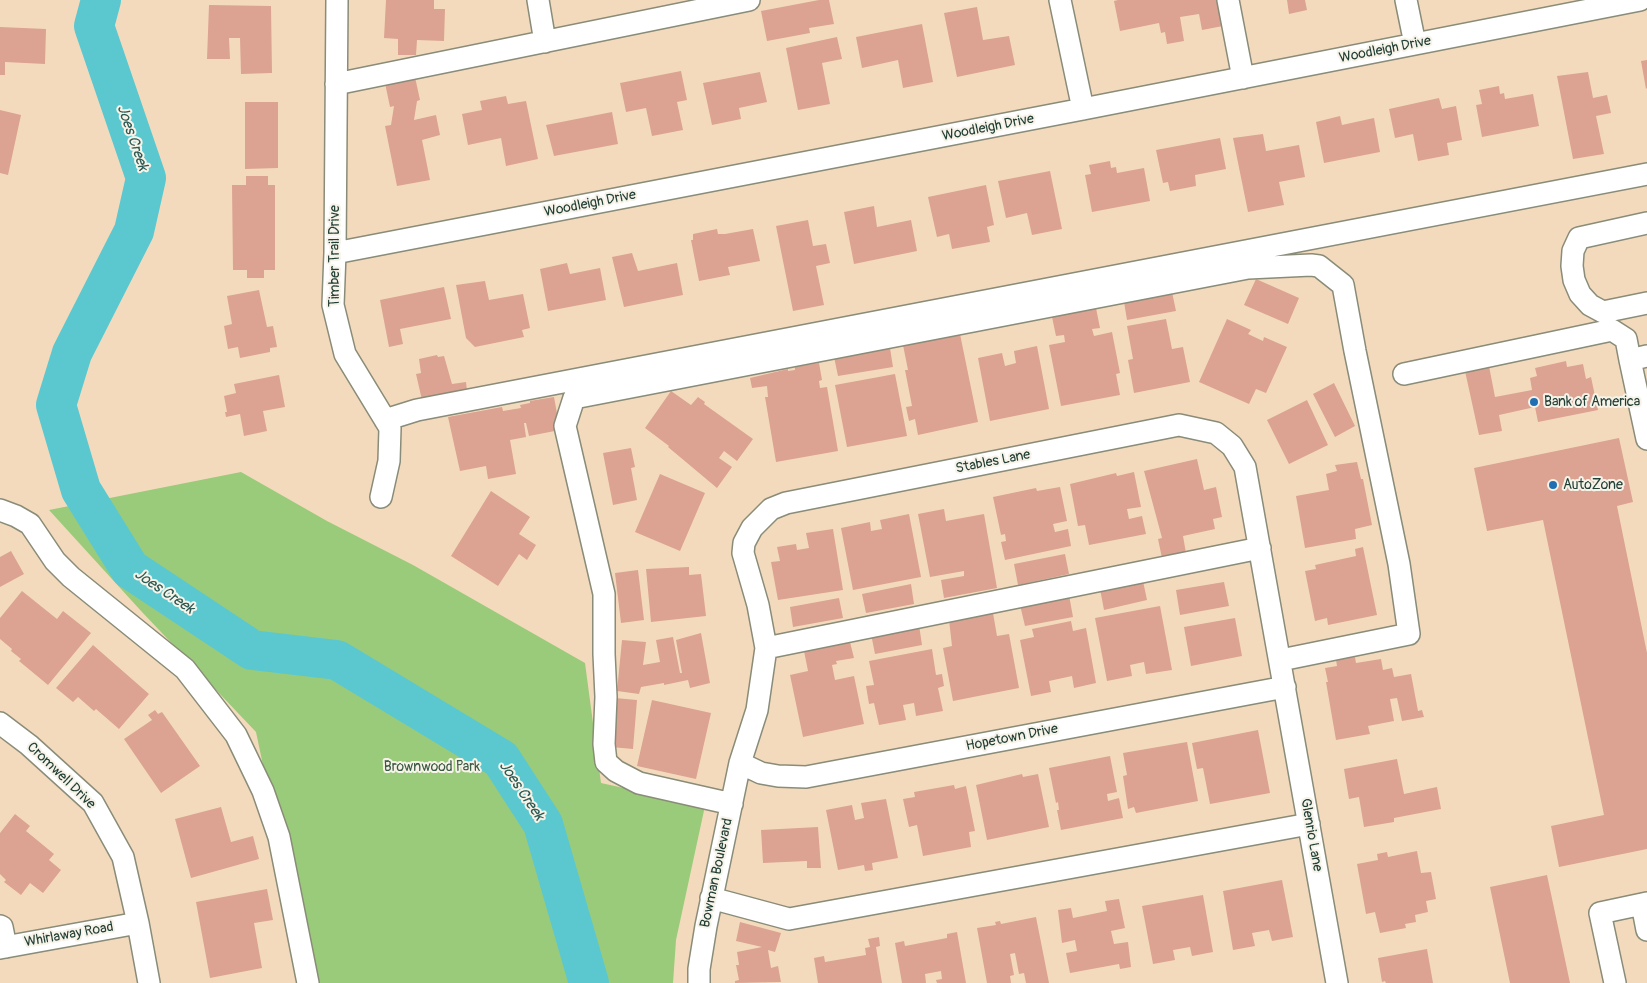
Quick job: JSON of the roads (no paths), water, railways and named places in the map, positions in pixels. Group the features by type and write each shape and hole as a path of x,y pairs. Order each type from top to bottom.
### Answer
{"street":[{"name":"Timber Trail Drive","path":"337,0 333,305 345,354 390,428 389,461 381,497"},
{"path":"538,0 545,42"},
{"path":"336,84 749,0"},
{"path":"1060,0 1083,109"},
{"path":"1228,0 1243,78"},
{"path":"1406,0 1415,44"},
{"name":"Woodleigh Drive","path":"335,253 1415,44 1583,6 1640,0"},
{"path":"385,420 417,410 1647,174"},
{"path":"1647,223 1579,238 1573,251 1572,266 1574,280 1580,294 1590,305 1603,312 1647,303"},
{"path":"732,804 639,783 616,771 606,762 604,744 606,697 604,594 565,426 574,398 1248,268 1311,264 1319,266 1343,285 1398,564 1409,634 1280,660"},
{"path":"1404,374 1612,330 1626,340 1639,358 1647,439"},
{"name":"Stables Lane","path":"740,763 757,710 766,648 758,605 743,553 744,544 752,528 771,509 786,503 1179,425 1216,433 1232,446 1245,467 1285,686"},
{"path":"0,510 30,524 55,561 71,577 185,669 236,735 263,791 280,837 308,983"},
{"path":"766,648 1260,548"},
{"name":"Hopetown Drive","path":"740,763 761,773 778,776 806,776 1285,686"},
{"name":"Glenrio Lane","path":"1285,686 1309,824 1332,982"},
{"name":"Cromwell Drive","path":"0,722 29,745 92,803 123,857 149,983"},
{"name":"Bowman Boulevard","path":"699,983 700,960 740,763"},
{"path":"712,898 790,919 1309,824"},
{"path":"1616,983 1600,913 1644,903 1647,929"},
{"name":"Whirlaway Road","path":"3,947 138,923"},
{"path":"0,926 2,927 3,947"}],"waterway":[{"name":"Joes Creek","path":"101,0 94,26 146,178 134,231 72,353 56,405 81,490 130,569 252,650 337,660 501,759 543,824 589,983"}],"place":[{"name":"Bank of America","path":"1534,402"},
{"name":"AutoZone","path":"1553,485"}],"park label":[{"name":"Brownwood Park","path":"432,767"}]}
